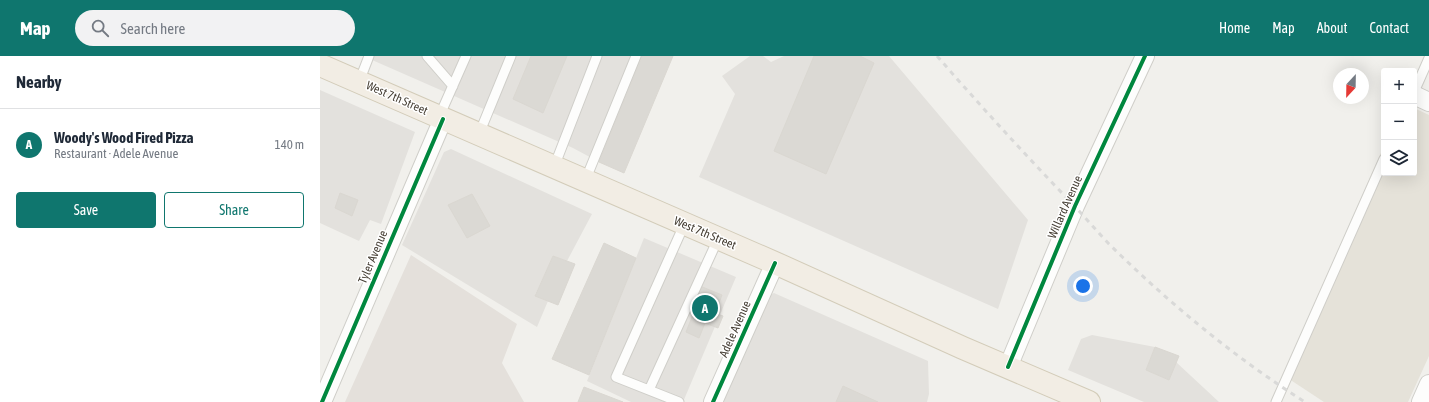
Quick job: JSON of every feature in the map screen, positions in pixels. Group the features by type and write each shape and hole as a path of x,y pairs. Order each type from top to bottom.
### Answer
{"main road":[{"name":"West 7th Street","path":"320,65 684,225 775,263 1089,402"}],"street":[{"name":"Willard Avenue","path":"1008,367 1075,206 1145,56"},
{"path":"1417,96 1429,102"},
{"name":"Tyler Avenue","path":"322,402 441,118"},
{"name":"Adele Avenue","path":"713,402 775,263"},
{"path":"1421,402 1429,384"}],"lane":[{"path":"359,82 369,56"},
{"path":"427,56 453,86"},
{"path":"441,118 466,56"},
{"path":"479,134 511,56"},
{"path":"554,168 597,56"},
{"path":"585,181 636,56"},
{"path":"1417,85 1429,58"},
{"path":"1276,402 1381,166"},
{"path":"679,402 616,377 684,225"},
{"path":"649,390 718,239"}],"shaded area":[{"path":"363,56 642,56 599,162 573,148"},
{"path":"750,56 763,56 771,62 784,56 889,56 1028,220 998,309 699,177 735,94 722,76"},
{"path":"320,90 415,132 381,224 370,220 359,241 320,223"},
{"path":"1417,109 1429,115 1429,356 1408,402 1324,402 1283,375 1381,153 1381,176 1417,176"},
{"path":"451,149 592,214 567,261 553,256 535,295 548,301 537,327 402,245 444,152"},
{"path":"644,238 736,277 683,402 631,402 587,381"},
{"path":"411,255 517,324 502,363 524,402 345,402"},
{"path":"774,293 928,361 929,394 927,402 721,402 764,298"},
{"path":"1092,335 1155,347 1146,370 1169,380 1176,362 1219,402 1144,402 1068,370 1081,339"}],"building":[{"path":"531,56 567,56 543,113 513,99"},
{"path":"642,56 673,56 624,173 599,162"},
{"path":"814,56 860,56 874,63 826,174 774,151"},
{"path":"340,193 358,200 352,216 335,208"},
{"path":"472,194 490,226 467,238 448,205"},
{"path":"604,243 636,258 589,375 552,359"},
{"path":"553,256 575,264 558,305 535,296"},
{"path":"700,286 722,295 715,313 723,316 718,328 705,323 699,338 686,332 694,312 693,304"},
{"path":"1155,347 1179,356 1169,380 1146,370"},
{"path":"843,386 878,402 836,402"},
{"path":"584,387 623,402 578,402"}],"railway":[{"path":"937,56 1014,142 1109,244 1132,266 1179,308 1228,348 1253,367 1305,402"}],"cycle path":[{"path":"1008,367 1075,206 1145,56"},
{"path":"322,402 443,119"},
{"path":"713,402 775,263"}],"place":[{"name":"Woody's Wood Fired Pizza","path":"705,308"}]}
